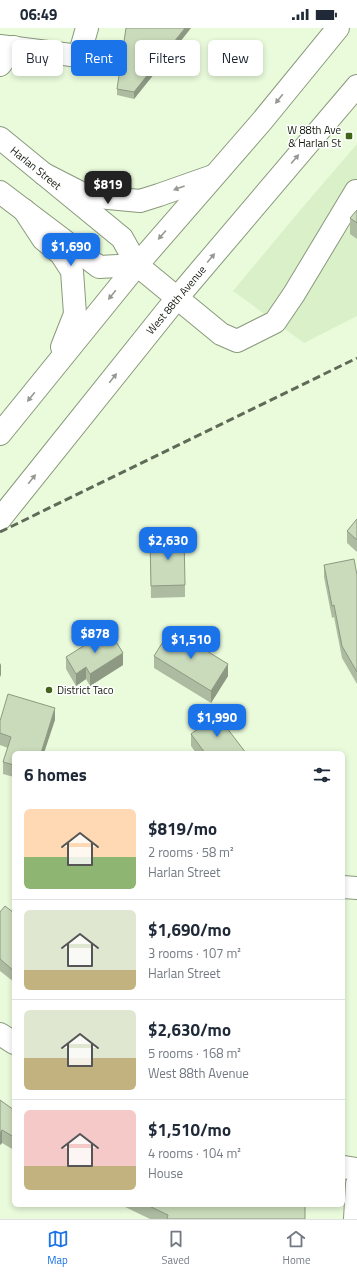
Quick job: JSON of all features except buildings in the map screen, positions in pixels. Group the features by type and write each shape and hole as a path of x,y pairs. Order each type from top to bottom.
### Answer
{"main road":[{"path":"0,65 7,46 79,56 87,28"},
{"path":"0,434 137,265 262,120 338,28"},
{"name":"West 88th Avenue","path":"0,519 177,298 357,86"},
{"name":"Harlan Street","path":"3,143 44,174 122,238 137,265 221,334 237,341 275,322 294,294 356,191"},
{"path":"44,174 87,196 140,201 216,174"},
{"path":"0,192 100,267 137,265"},
{"path":"24,210 43,239 61,254 72,271 75,314 55,367"},
{"path":"345,887 357,888"},
{"path":"0,1034 12,1042"},
{"path":"345,1167 357,1169"},
{"path":"355,1219 357,1184"}],"shaded area":[{"path":"357,144 357,316 304,343 233,291"}],"railway":[{"path":"0,532 357,358"}],"place":[{"name":"W 88th Ave & Harlan St","path":"349,136"},
{"name":"District Taco","path":"49,690"}]}
